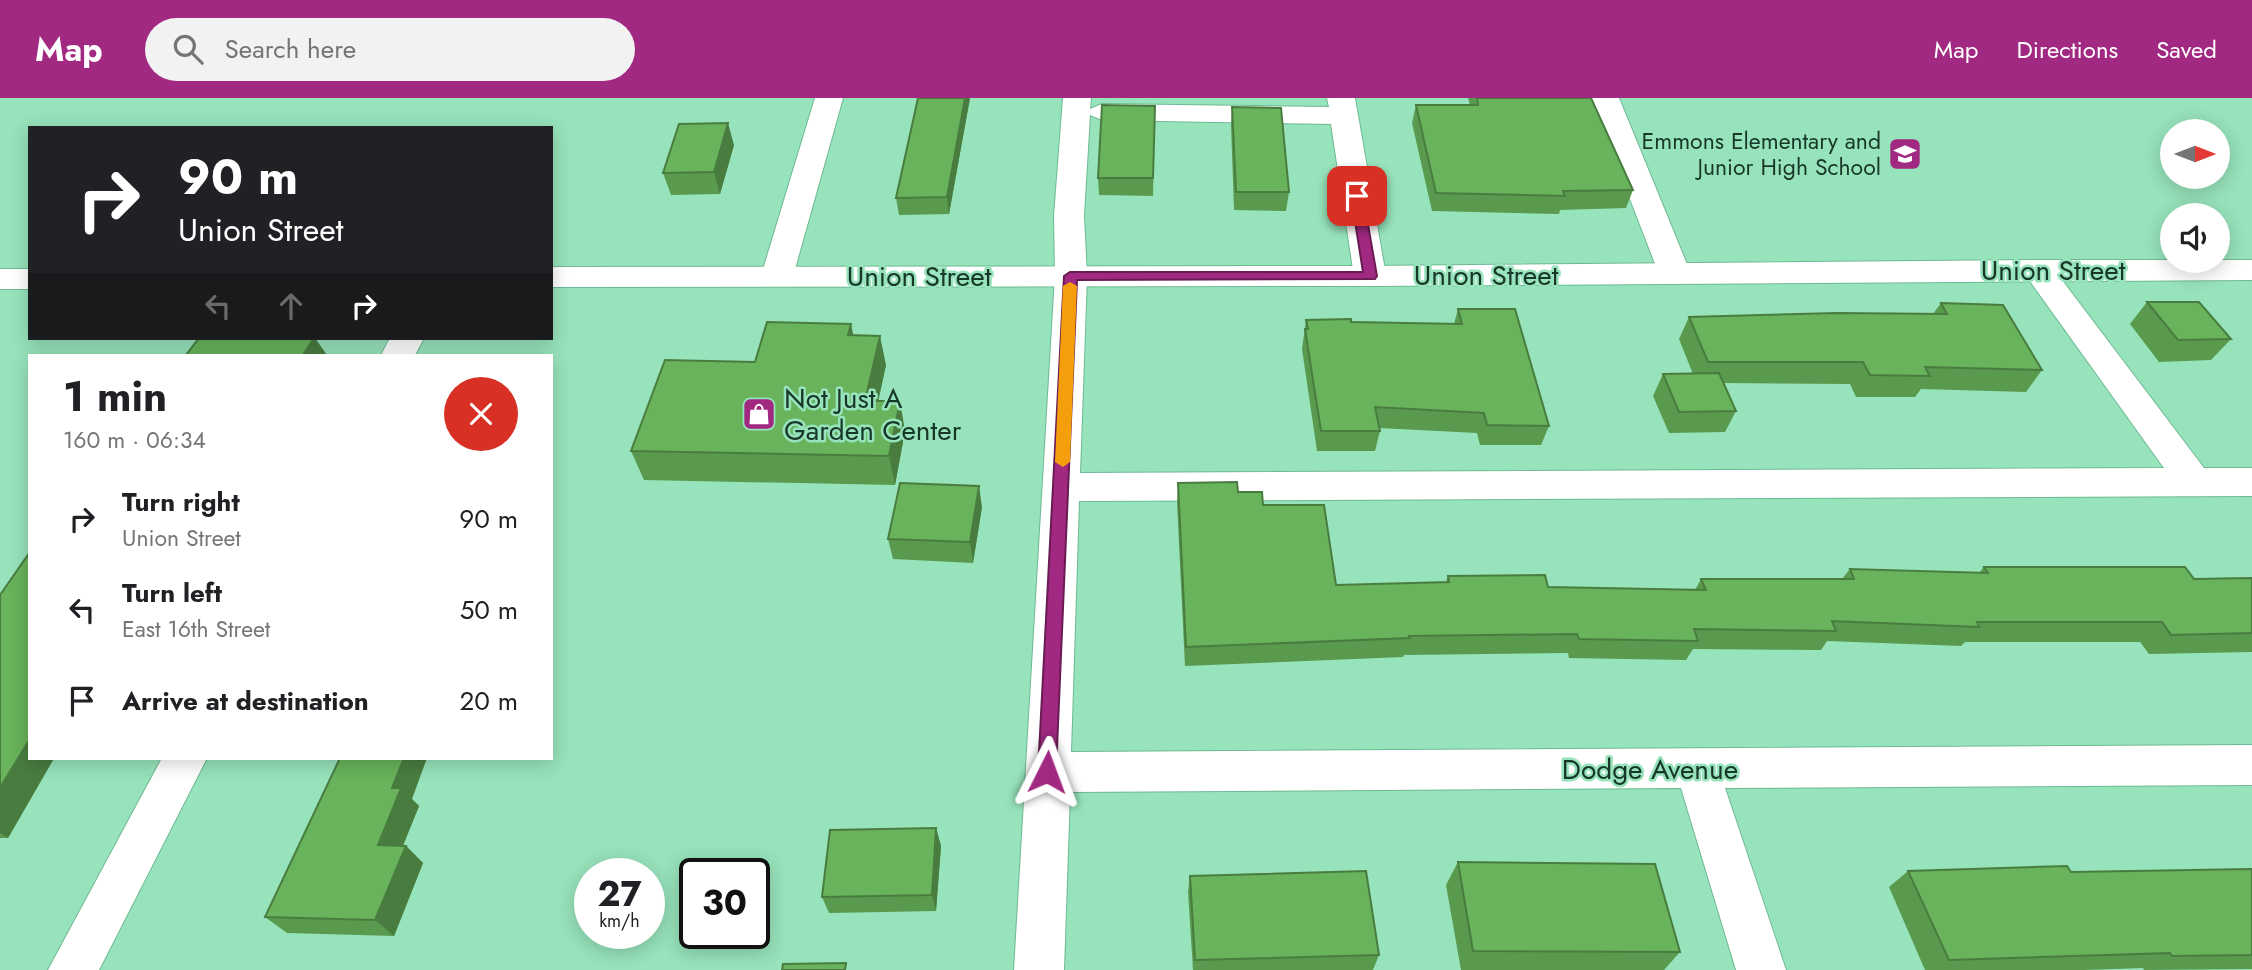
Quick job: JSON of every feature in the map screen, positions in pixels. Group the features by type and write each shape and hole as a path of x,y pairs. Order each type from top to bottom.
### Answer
{"street":[{"path":"777,276 829,98"},
{"path":"1605,98 1675,274"},
{"path":"1039,970 1070,276 1069,216 1076,105 1342,107 1370,276"},
{"path":"2038,270 2194,482"},
{"name":"Union Street","path":"553,276 1370,276 2252,270"},
{"path":"0,279 28,279"},
{"path":"1061,487 2252,482"},
{"path":"73,970 184,760"},
{"name":"Dodge Avenue","path":"1047,772 2252,765"},
{"path":"1697,769 1761,970"}],"building":[{"path":"918,98 965,98 947,197 896,198"},
{"path":"1477,98 1591,98 1633,190 1563,191 1565,196 1436,193 1416,105 1478,105"},
{"path":"1102,105 1155,106 1153,178 1098,178"},
{"path":"1232,107 1281,108 1289,192 1236,192"},
{"path":"728,123 714,172 663,173 679,124"},
{"path":"2147,302 2199,302 2231,339 2178,340"},
{"path":"1941,303 2003,305 2042,370 1925,367 1930,376 1870,375 1863,362 1708,362 1689,317 1837,313 1947,314"},
{"path":"1458,309 1515,309 1549,426 1487,425 1484,413 1375,407 1380,431 1321,431 1305,329 1308,329 1306,320 1351,319 1351,322 1462,324"},
{"name":"Not Just A Garden Center","path":"767,322 851,324 848,335 880,336 865,401 900,401 889,456 631,451 665,360 755,362"},
{"path":"197,340 313,340 304,354 187,354"},
{"path":"1719,373 1736,411 1679,412 1663,374"},
{"path":"1237,482 1238,492 1262,492 1263,505 1324,505 1336,585 1449,582 1448,576 1545,575 1548,587 1706,590 1701,579 1854,579 1850,569 1988,573 1984,567 2185,567 2194,579 2252,578 2252,633 2171,635 2162,622 1977,622 1979,627 1832,621 1836,631 1694,629 1698,641 1579,639 1577,634 1409,636 1410,638 1186,647 1178,483"},
{"path":"900,483 979,486 970,542 888,539"},
{"path":"28,555 28,742 0,788 0,595"},
{"path":"339,760 403,760 392,788 401,788 378,845 406,846 375,920 265,917"},
{"path":"936,828 932,895 822,897 830,830"},
{"path":"1458,862 1655,864 1680,952 1473,951"},
{"path":"2067,866 2071,872 2252,869 2252,955 2172,956 2170,953 1949,960 1908,871"},
{"path":"1366,871 1379,955 1195,960 1190,876"},
{"path":"846,963 845,970 782,970 783,964"}],"slow traffic":[{"path":"1063,462 1070,286"}],"place":[{"name":"Emmons Elementary and Junior High School","path":"1905,154"},
{"name":"Not Just A Garden Center","path":"759,414"}],"route":[{"path":"1047,772 1070,276 1370,276 1357,196"}]}
